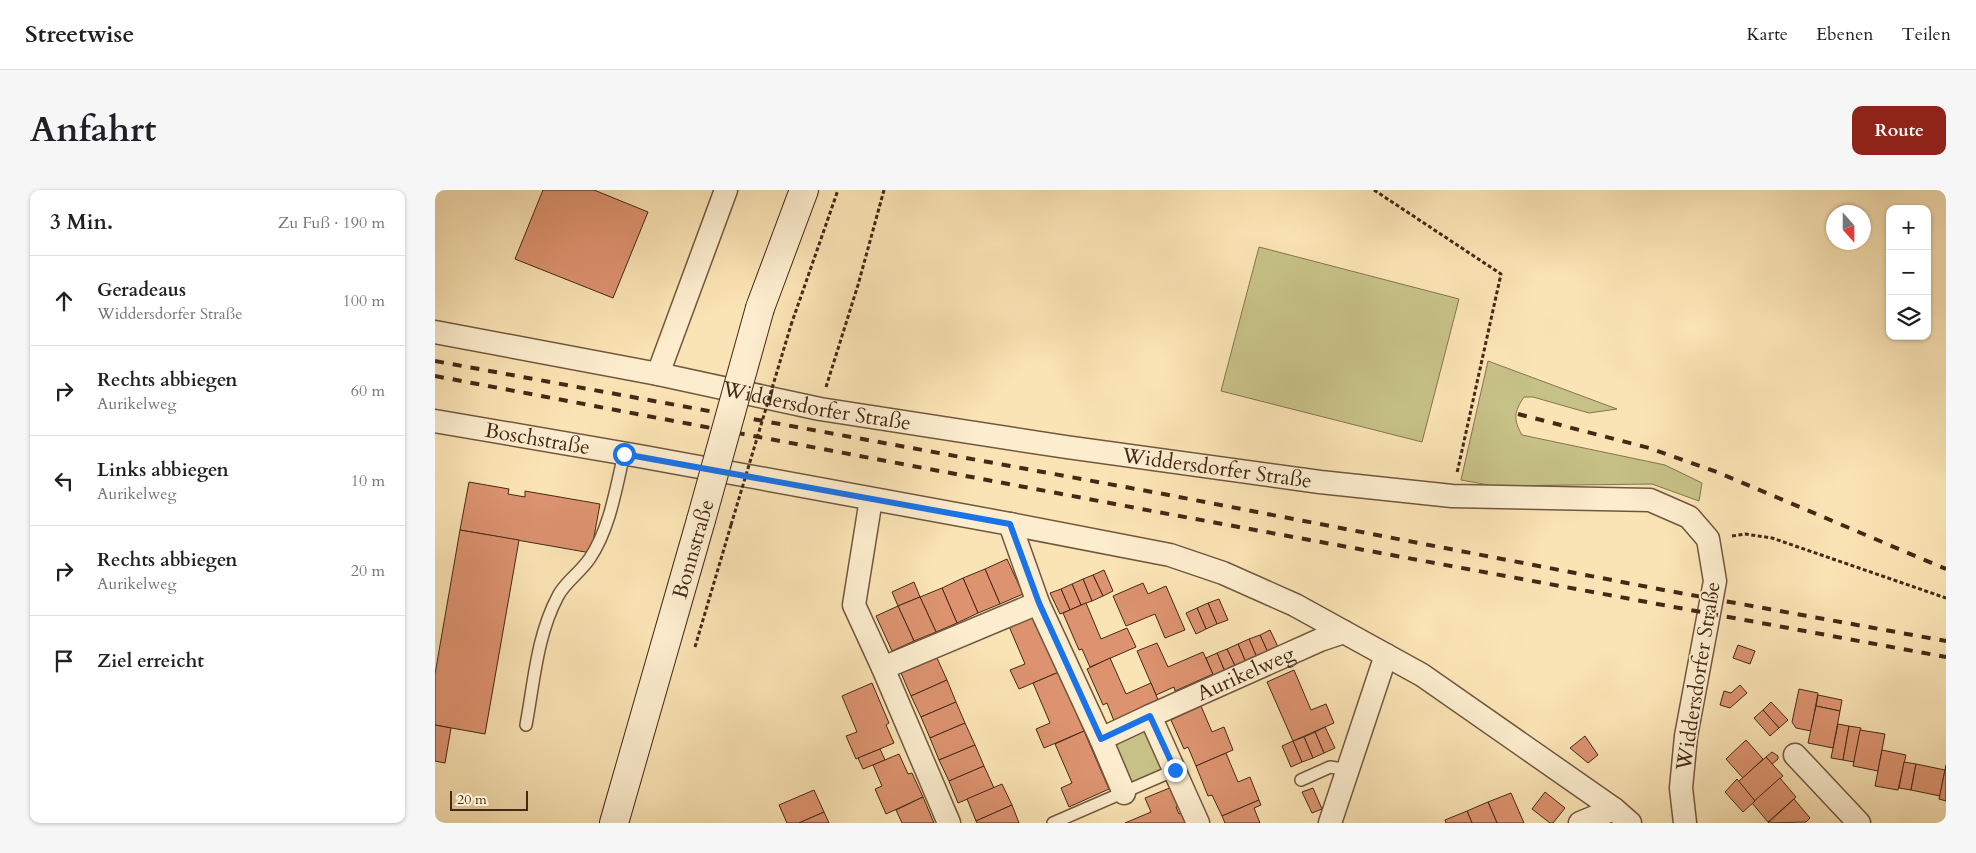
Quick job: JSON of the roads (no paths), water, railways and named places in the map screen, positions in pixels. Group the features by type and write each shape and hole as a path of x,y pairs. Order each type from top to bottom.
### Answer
{"main road":[{"name":"Bonnstraße","path":"614,823 760,308 803,190"}],"street":[{"path":"658,374 726,190"},
{"name":"Widdersdorfer Straße","path":"435,332 658,374 819,409 1066,447 1320,482 1452,496 1650,500 1689,517 1708,539 1715,581 1686,736 1681,788 1685,823"},
{"name":"Boschstraße","path":"435,421 631,455"},
{"path":"631,455 1170,555 1232,577 1295,605 1421,675 1622,816"},
{"path":"871,499 854,605 949,823"},
{"path":"1010,524 1039,603 1124,793"},
{"path":"883,668 1039,603"},
{"name":"Aurikelweg","path":"1101,739 1320,640 1344,632"},
{"path":"1330,823 1386,655"},
{"path":"1150,716 1197,823"},
{"path":"1795,755 1859,823"},
{"path":"1581,823 1622,816"}],"lane":[{"path":"526,725 543,633 558,595 589,559 600,540 631,455"},
{"path":"1301,780 1330,767 1349,770"},
{"path":"1053,823 1175,770"}],"railway":[{"path":"435,361 1158,493 1669,591 1946,641"},
{"path":"435,376 1152,511 1946,657"},
{"path":"1518,414 1649,448 1717,472 1946,569"}]}
